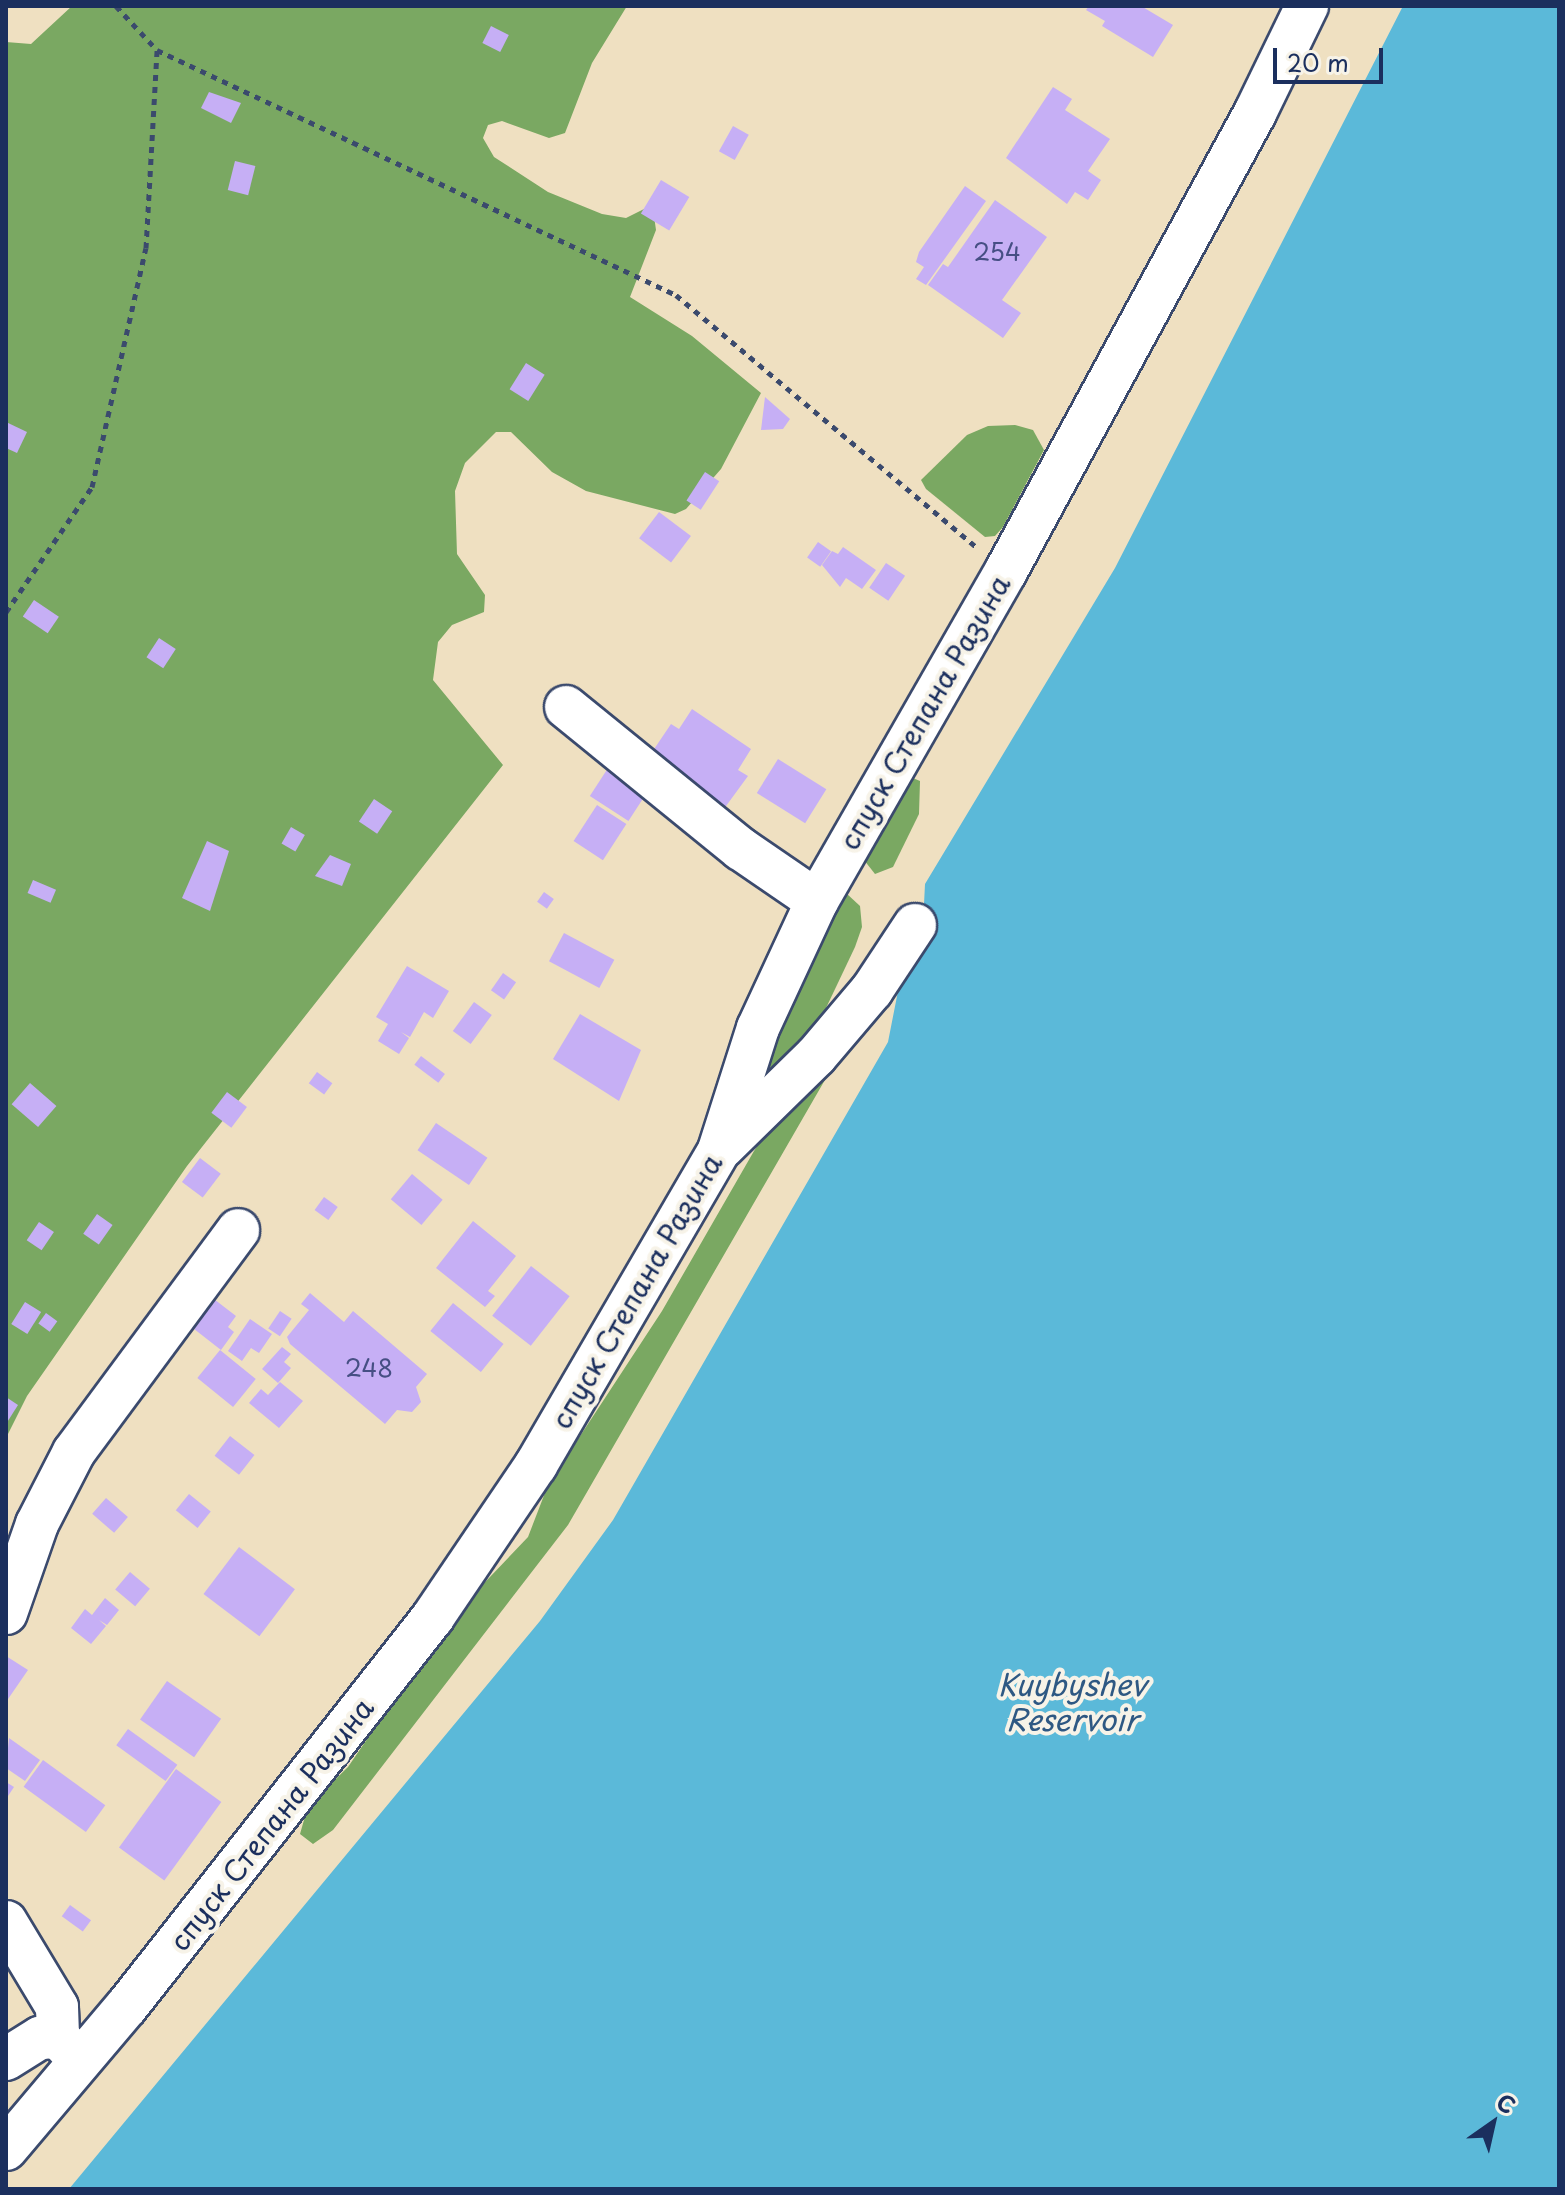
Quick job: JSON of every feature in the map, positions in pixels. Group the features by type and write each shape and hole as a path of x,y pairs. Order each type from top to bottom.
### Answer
{"street":[{"name":"спуск Степана Разина","path":"6,2149 69,2049 433,1617 536,1465 719,1150 758,1028 817,901 1006,571 1255,113 1307,6"},
{"path":"566,707 741,849 817,901"},
{"path":"719,1150 816,1056 872,990 915,925"},
{"path":"6,1613 37,1524 74,1452 238,1230"},
{"path":"6,1922 57,2007 69,2049"},
{"path":"6,2059 40,2038 69,2049"}],"path":[{"path":"116,6 157,50 676,295 1006,571"},
{"path":"6,612 92,487 146,248 157,50"}],"green space":[{"path":"72,6 627,6 592,63 565,133 549,138 502,121 488,125 483,138 494,157 548,192 602,214 626,218 644,209 654,216 656,230 630,297 692,336 761,393 721,469 686,509 675,514 586,491 552,472 511,432 496,432 465,463 455,491 457,554 485,595 484,612 452,625 438,642 433,680 503,765 187,1166 27,1396 6,1438 6,42 31,44"},
{"path":"1015,425 1033,430 1044,450 1003,527 995,536 985,537 926,489 921,480 967,435 988,426"},
{"path":"908,776 920,781 919,814 893,867 875,874 864,860"},
{"path":"846,893 860,906 862,927 855,947 817,1027 768,1078 764,1047 832,899"},
{"path":"833,1066 568,1525 333,1830 313,1844 300,1834 308,1806 348,1767 447,1622 528,1537 548,1485 662,1311 779,1112"}],"water":[{"name":"Kuybyshev Reservoir","path":"1403,6 1559,6 1559,2189 69,2189 540,1621 613,1520 888,1042 899,986 923,924 925,884 1115,568"}],"building":[{"path":"1089,6 1141,6 1173,25 1153,57 1102,26 1105,21 1086,10"},
{"path":"491,26 509,35 500,52 482,43"},
{"path":"1053,87 1072,99 1065,110 1110,139 1088,171 1101,180 1088,200 1075,192 1067,204 1006,158"},
{"path":"209,92 241,103 231,123 201,108"},
{"path":"733,126 749,135 735,160 719,151"},
{"path":"235,161 255,166 248,195 228,190"},
{"path":"661,180 689,197 669,230 641,213"},
{"path":"965,186 986,201 926,285 916,279 924,267 916,262 919,252"},
{"path":"995,200 1047,237 1002,300 1021,313 1003,338 928,285 943,264 948,267"},
{"path":"526,363 545,375 528,401 510,389"},
{"path":"765,397 790,419 783,429 761,430"},
{"path":"6,422 27,432 17,453 6,448"},
{"path":"705,472 719,481 701,510 686,501"},
{"path":"659,512 691,536 671,562 639,538"},
{"path":"818,542 831,551 820,567 807,558"},
{"path":"843,547 876,570 862,589 846,578 840,587 822,565 832,551 838,554"},
{"path":"886,563 905,576 888,601 869,588"},
{"path":"34,600 59,617 48,633 23,617"},
{"path":"159,638 176,649 163,668 146,657"},
{"path":"692,709 751,749 738,770 748,776 718,817 644,764 671,724 679,729"},
{"path":"778,759 826,789 805,823 757,793"},
{"path":"610,765 649,790 628,821 590,796"},
{"path":"374,799 392,811 377,834 359,821"},
{"path":"597,805 626,824 603,860 574,841"},
{"path":"291,827 305,835 295,851 282,843"},
{"path":"207,841 229,851 210,911 182,898"},
{"path":"330,855 351,864 342,886 315,876"},
{"path":"33,880 56,890 51,903 28,893"},
{"path":"544,892 554,899 547,909 537,902"},
{"path":"564,933 614,960 599,988 549,961"},
{"path":"407,966 449,991 433,1018 424,1012 410,1037 401,1032 409,1038 399,1054 378,1041 388,1024 376,1017"},
{"path":"503,973 516,982 504,999 491,990"},
{"path":"474,1002 492,1015 471,1044 453,1031"},
{"path":"580,1014 641,1050 619,1101 553,1059"},
{"path":"421,1056 445,1074 438,1083 414,1065"},
{"path":"317,1072 332,1083 324,1094 309,1083"},
{"path":"30,1083 56,1106 38,1127 12,1104"},
{"path":"227,1092 247,1107 231,1128 211,1113"},
{"path":"436,1123 487,1158 469,1185 418,1150"},
{"path":"200,1158 221,1174 203,1198 182,1182"},
{"path":"412,1174 443,1200 421,1225 391,1199"},
{"path":"324,1197 338,1207 328,1220 315,1210"},
{"path":"97,1214 113,1225 99,1245 83,1234"},
{"path":"473,1221 516,1256 488,1291 495,1296 485,1307 436,1268"},
{"path":"39,1222 54,1232 42,1250 27,1240"},
{"path":"531,1266 570,1296 531,1346 492,1316"},
{"path":"310,1293 344,1322 353,1311 427,1374 416,1387 421,1402 412,1412 397,1410 385,1424 290,1344 287,1337 309,1310 301,1304"},
{"path":"210,1296 236,1316 228,1327 234,1332 221,1350 180,1318"},
{"path":"25,1302 41,1312 27,1334 11,1324"},
{"path":"453,1303 504,1344 481,1372 430,1331"},
{"path":"280,1311 292,1319 280,1336 268,1328"},
{"path":"46,1313 57,1321 50,1332 38,1324"},
{"path":"250,1319 272,1334 259,1353 251,1348 242,1361 228,1351"},
{"path":"282,1347 291,1354 284,1362 291,1368 278,1383 262,1369"},
{"path":"220,1350 256,1379 233,1407 197,1378"},
{"path":"280,1382 303,1401 279,1428 249,1403 261,1389 268,1395"},
{"path":"6,1397 18,1405 6,1424"},
{"path":"230,1436 254,1455 239,1475 215,1456"},
{"path":"189,1494 211,1512 198,1528 176,1510"},
{"path":"106,1498 128,1517 114,1533 92,1514"},
{"path":"239,1547 295,1589 259,1636 203,1594"},
{"path":"130,1572 150,1589 135,1606 115,1590"},
{"path":"105,1598 119,1610 107,1625 99,1620 106,1626 91,1644 71,1628 85,1609 92,1615"},
{"path":"6,1656 28,1670 6,1702"},
{"path":"167,1681 221,1719 194,1757 140,1720"},
{"path":"128,1729 177,1765 166,1781 116,1745"},
{"path":"9,1738 40,1760 25,1781 6,1768"},
{"path":"43,1760 105,1805 86,1832 24,1787"},
{"path":"176,1769 221,1802 164,1880 119,1847"},
{"path":"6,1782 14,1787 6,1799"},
{"path":"70,1905 91,1920 83,1932 62,1916"}]}
